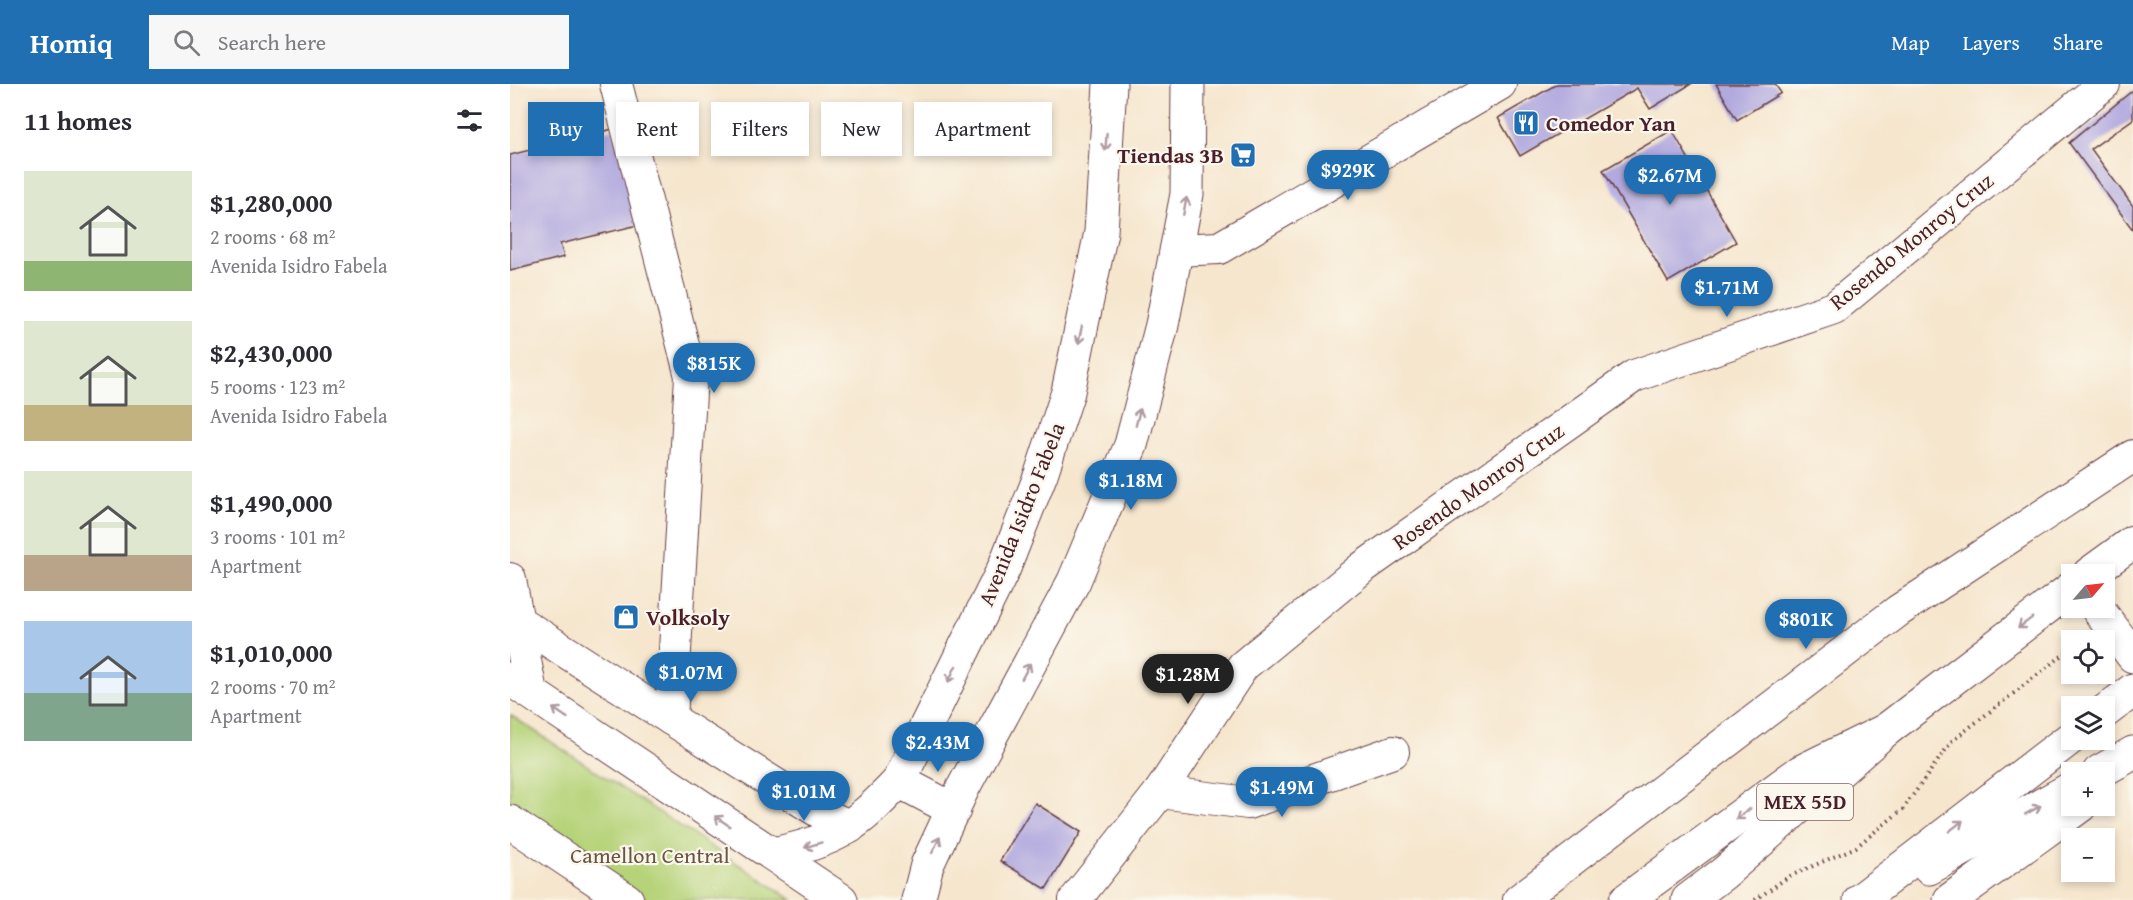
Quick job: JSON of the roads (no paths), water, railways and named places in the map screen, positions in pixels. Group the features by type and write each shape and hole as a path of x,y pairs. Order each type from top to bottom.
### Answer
{"main road":[{"name":"Avenida Isidro Fabela","path":"773,854 813,846 850,826 875,806 899,782 1004,568 1041,474 1068,392 1101,232 1110,84"},
{"path":"918,900 927,865 1074,581 1131,445 1162,325 1187,194 1188,84"},
{"path":"2103,564 2133,542"},
{"path":"1626,900 1800,772 1886,730 2061,596"},
{"path":"2104,618 2133,657"},
{"path":"521,686 841,900"},
{"path":"2115,704 2133,690"},
{"name":"MEX 55D","path":"1689,900 1724,873 1886,730"},
{"path":"1860,900 2061,745"},
{"path":"2115,763 2133,753"},
{"path":"2115,780 2133,767"},
{"path":"899,782 954,810"},
{"path":"1873,900 2061,794"},
{"path":"1950,900 2066,816"},
{"path":"510,822 627,900"}],"street":[{"path":"616,84 691,376 671,719"},
{"path":"1176,250 1219,248 1500,84"},
{"name":"Rosendo Monroy Cruz","path":"1075,900 1160,792 1243,666 1362,568 1634,376 1834,308 2104,84"},
{"path":"1519,900 1898,611 2133,456"},
{"path":"510,579 521,686"},
{"path":"515,619 818,811 850,826"},
{"path":"1160,792 1248,803 1393,752"}],"place":[{"name":"Comedor Yan","path":"1526,123"},
{"name":"Tiendas 3B","path":"1243,155"},
{"name":"Volksoly","path":"626,617"}],"park label":[{"name":"Camellon Central","path":"650,855"}]}
